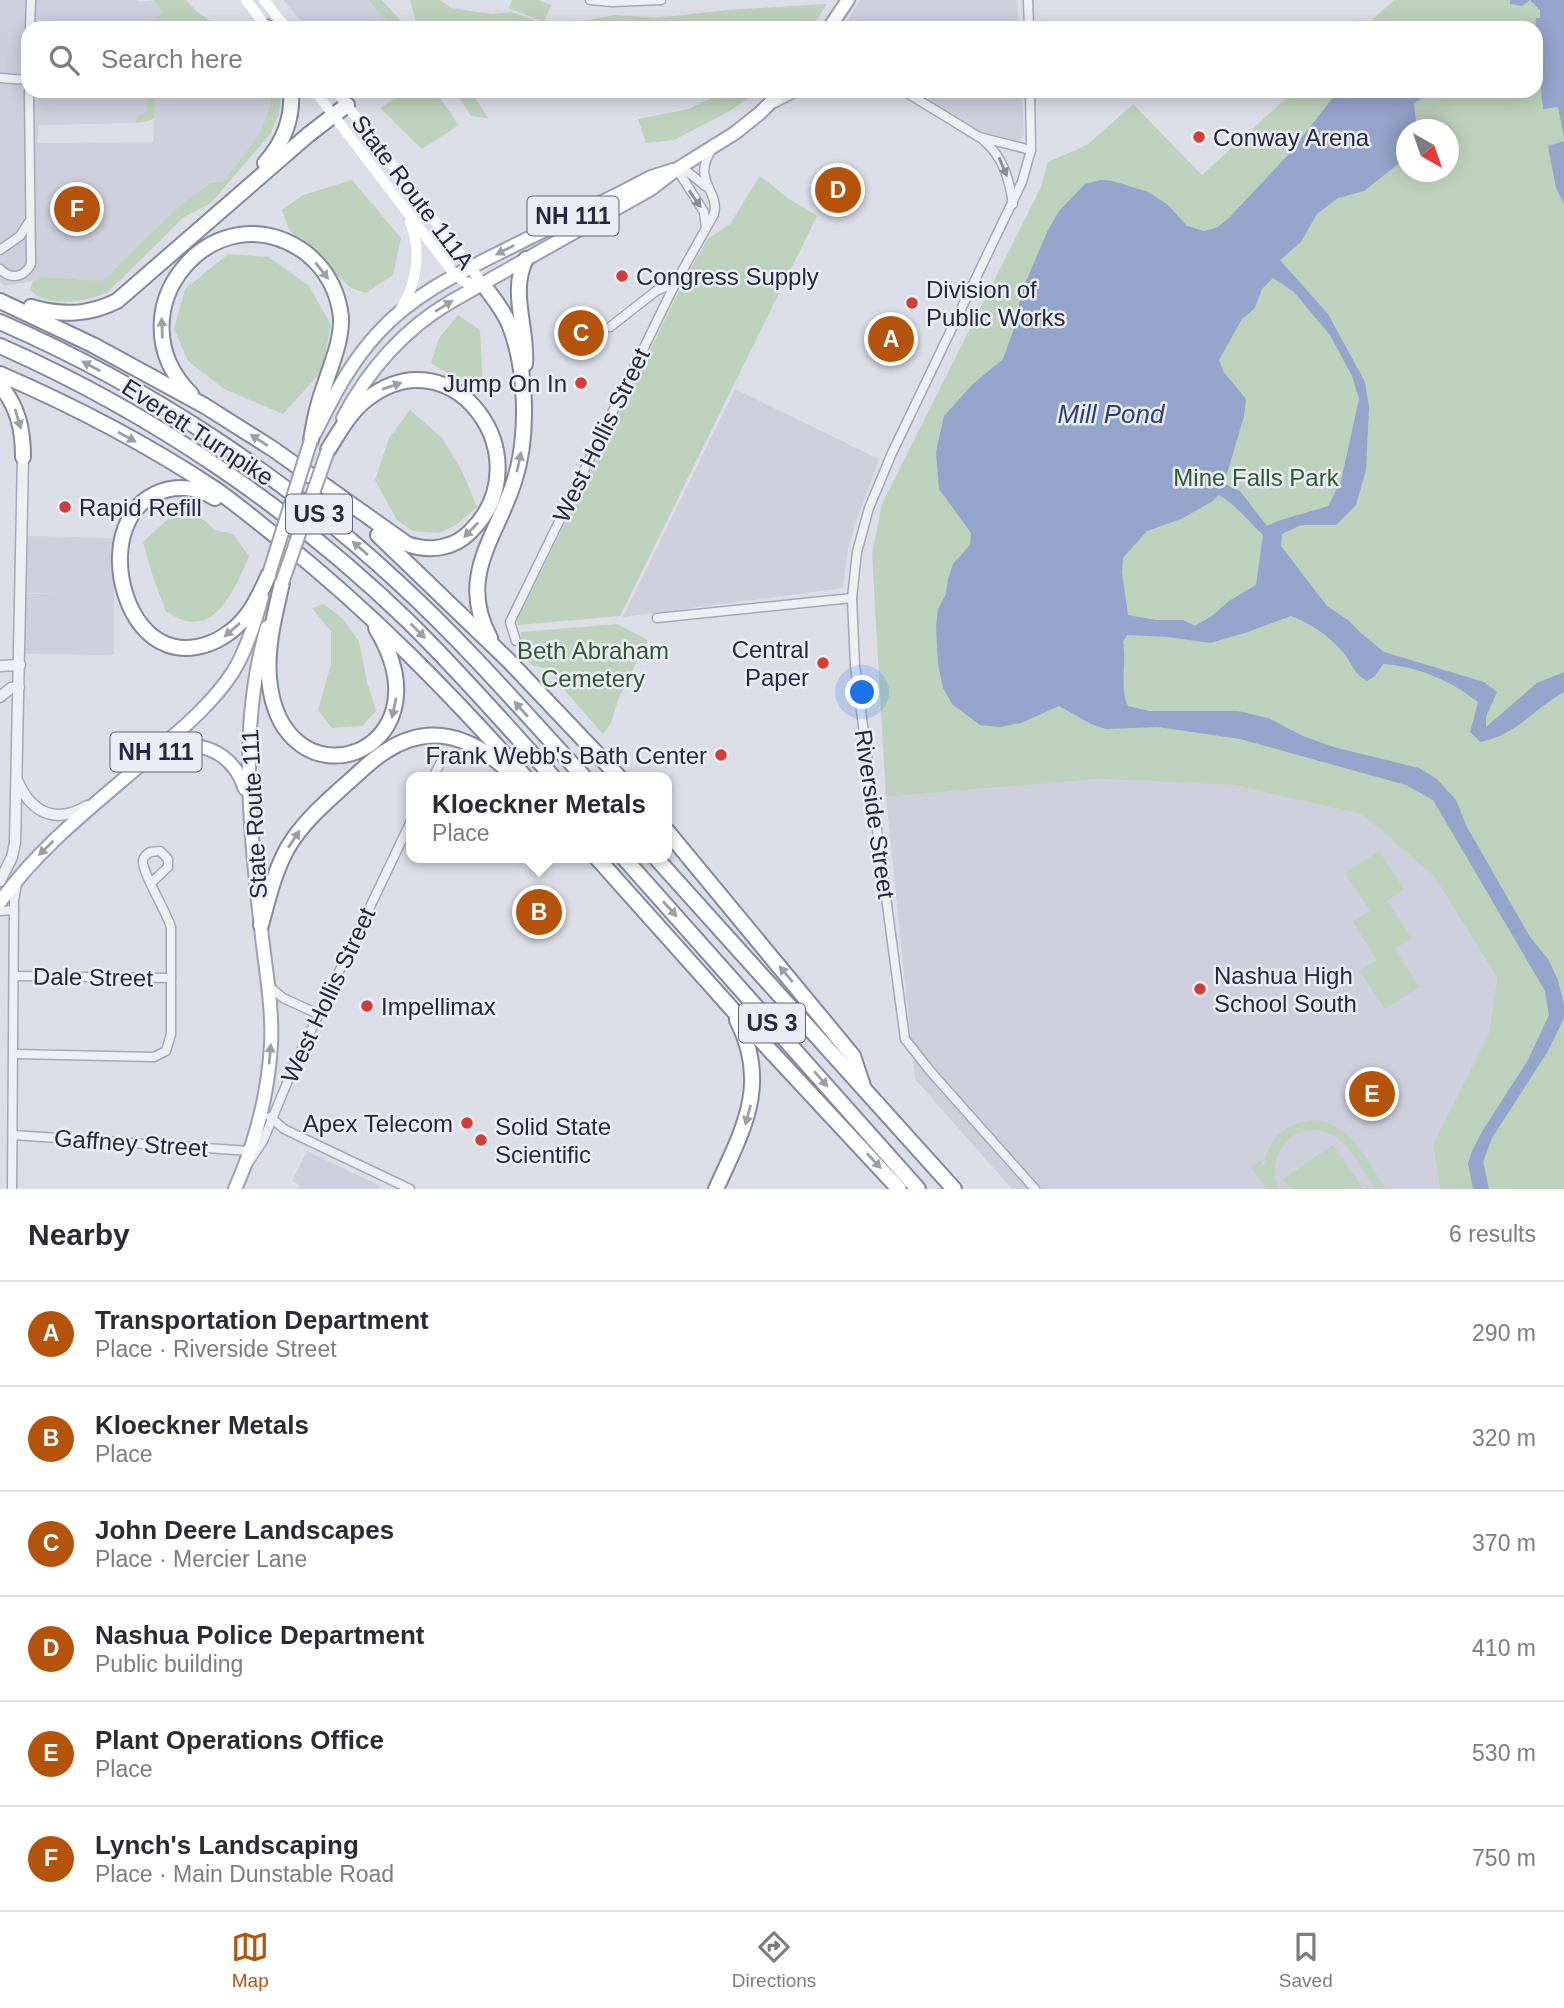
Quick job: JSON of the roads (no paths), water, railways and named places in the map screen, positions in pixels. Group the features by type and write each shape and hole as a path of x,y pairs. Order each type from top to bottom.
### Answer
{"highway":[{"path":"153,271 275,151 289,121 291,98"},
{"path":"0,299 62,314 100,309 117,301 347,105"},
{"path":"205,406 178,380 164,348 161,314 169,288 189,260 209,245 248,235 278,239 299,248 317,264 331,282 339,304 340,335 316,412 311,440"},
{"path":"509,661 485,628 478,602 477,583 483,555 510,493 519,463 523,434 526,340 518,282 526,259"},
{"path":"483,284 503,312 512,333 523,397"},
{"path":"0,299 83,339 205,406 401,542 428,549 451,545 470,533 489,505 496,483 496,447 483,416 460,393 434,383 404,382 377,392 355,411 328,450"},
{"name":"Everett Turnpike","path":"0,322 78,359 165,407 240,455 311,508 380,565 431,613 579,772"},
{"name":"Everett Turnpike","path":"0,346 69,378 155,427 222,470 294,523 363,580 415,628 548,772"},
{"path":"0,374 82,412 222,494 356,603 441,685 520,772"},
{"path":"0,385 19,418 23,457"},
{"path":"311,477 374,530 509,661 614,772"},
{"path":"264,527 198,490 181,488 162,491 145,500 129,518 121,544 121,576 132,610 146,631 167,644 190,649 213,643 235,628 254,605 270,573"},
{"path":"282,583 269,656 271,693 280,720 290,734 309,749 326,755 349,754 371,745 387,728 395,706 395,673 387,647 377,629 356,603"},
{"path":"261,925 275,874 299,832 319,808 389,748 423,736 458,738 485,751 509,772"},
{"path":"672,837 853,1056 864,1090"},
{"path":"601,863 727,1004 900,1189"},
{"name":"US 3","path":"628,863 918,1189"},
{"name":"US 3","path":"660,863 954,1189"},
{"path":"716,1189 746,1124 752,1097 749,1052 740,1026 727,1004"}],"main road":[{"path":"246,0 262,21"},
{"path":"264,0 280,21"},
{"path":"834,21 848,0"},
{"name":"State Route 111A","path":"320,98 455,275 468,284 483,284"},
{"name":"State Route 111A","path":"342,98 483,284"},
{"name":"NH 111","path":"0,902 23,872 51,844 200,713 228,680 251,633 311,440 353,364 377,334 423,294 455,275 651,177 677,169 714,147 775,98"},
{"name":"State Route 111","path":"242,1172 264,1098 271,1041 252,820 248,742 252,696 264,637 328,450 357,393 389,351 431,314 651,189 677,169"},
{"path":"397,314 415,277 417,254 415,233 399,201"},
{"path":"143,763 162,751 180,746 201,746 216,751 231,763 240,775 252,820"},
{"name":"West Hollis Street","path":"235,1189 242,1172"}],"street":[{"path":"30,21 31,0"},
{"path":"590,0 661,0"},
{"path":"1028,0 1029,21"},
{"path":"0,78 21,80"},
{"path":"0,270 8,276 20,276 28,269 31,258 29,98"},
{"path":"766,107 784,98"},
{"path":"915,98 979,137 992,148 1001,161 1013,204"},
{"name":"Riverside Street","path":"1030,98 1031,150 1023,182 903,431 869,508 857,552 852,598 857,679 905,1039 924,1065 1035,1189"},
{"path":"979,137 1031,150"},
{"name":"West Hollis Street","path":"516,641 510,622 676,282 716,207 704,175 705,164 714,147"},
{"path":"677,169 692,174 707,188"},
{"path":"677,169 704,212 705,230"},
{"path":"0,250 20,236 29,222"},
{"path":"610,327 656,290 676,282"},
{"path":"0,881 14,850 23,457"},
{"path":"657,618 852,598"},
{"path":"0,666 20,666"},
{"path":"0,697 11,688 19,687"},
{"path":"436,772 442,760"},
{"path":"17,779 22,792 33,804 43,811 57,815 79,811 114,788"},
{"name":"West Hollis Street","path":"242,1172 260,1147 318,1014 406,831"},
{"path":"12,1189 14,910 15,893 23,872"},
{"path":"14,1054 162,1055 166,1051 171,1034 171,928 151,883"},
{"path":"0,911 14,910"},
{"name":"Dale Street","path":"14,976 171,978"},
{"path":"268,983 280,996 318,1014"},
{"path":"264,1098 272,1119 284,1129 410,1189"},
{"name":"Gaffney Street","path":"13,1135 250,1151"},
{"path":"387,1189 391,1180"}],"water":[{"path":"1510,0 1530,0 1522,6 1510,4"},
{"path":"1530,0 1564,0 1564,137 1558,107 1543,109 1543,21 1536,21 1536,18 1540,18 1540,10"},
{"name":"Mill Pond","path":"1333,98 1422,98 1414,103 1416,119 1396,119 1396,166 1364,191 1338,198 1317,214 1301,242 1280,260 1328,314 1365,382 1369,408 1366,470 1356,505 1336,525 1301,525 1282,534 1281,546 1327,606 1348,620 1384,652 1484,682 1497,692 1486,717 1486,727 1537,683 1564,672 1564,692 1504,734 1480,742 1470,732 1478,702 1468,694 1433,676 1396,665 1383,664 1375,676 1367,681 1358,674 1331,640 1312,626 1291,616 1210,643 1127,635 1123,642 1124,691 1128,706 1149,711 1238,711 1268,718 1305,737 1337,748 1419,768 1437,779 1456,800 1467,827 1530,937 1548,959 1558,980 1564,1005 1564,1018 1548,1051 1492,1138 1483,1162 1489,1189 1473,1189 1468,1163 1472,1151 1528,1060 1549,1015 1545,991 1433,800 1406,785 1240,739 1158,727 1106,729 1091,724 1059,706 1021,723 1000,727 980,725 952,704 943,688 938,664 938,609 946,594 953,564 970,545 971,533 939,489 936,452 944,416 973,384 1003,359 1016,323 1021,293 1059,211 1085,184 1100,180 1113,181 1148,192 1168,205 1187,226 1204,231 1216,228 1229,218 1288,155","holes":["1273,278 1294,292 1330,335 1352,376 1359,399 1341,481 1328,506 1267,526 1240,491 1224,484 1244,416 1246,399 1223,371 1219,360 1242,319 1255,308 1262,289","1219,495 1263,535 1256,585 1195,626 1183,620 1156,620 1128,615 1122,573 1123,558 1147,531 1181,519"]},
{"path":"1564,141 1564,204 1556,188 1548,146"}],"place":[{"name":"Conway Arena","path":"1199,137"},
{"name":"Nashua Police Department","path":"838,190"},
{"name":"Lynch's Landscaping","path":"77,209"},
{"name":"Congress Supply","path":"622,276"},
{"name":"Division of Public Works","path":"912,303"},
{"name":"John Deere Landscapes","path":"581,333"},
{"name":"Transportation Department","path":"891,339"},
{"name":"Jump On In","path":"581,383"},
{"name":"Rapid Refill","path":"65,507"},
{"name":"Central Paper","path":"823,663"},
{"name":"Frank Webb's Bath Center","path":"721,755"},
{"name":"Kloeckner Metals","path":"539,912"},
{"name":"Nashua High School South","path":"1200,989"},
{"name":"Impellimax","path":"367,1006"},
{"name":"Plant Operations Office","path":"1372,1094"},
{"name":"Apex Telecom","path":"467,1123"},
{"name":"Solid State Scientific","path":"481,1140"}],"park label":[{"name":"Mine Falls Park","path":"1256,477"},
{"name":"Beth Abraham Cemetery","path":"593,664"}]}
